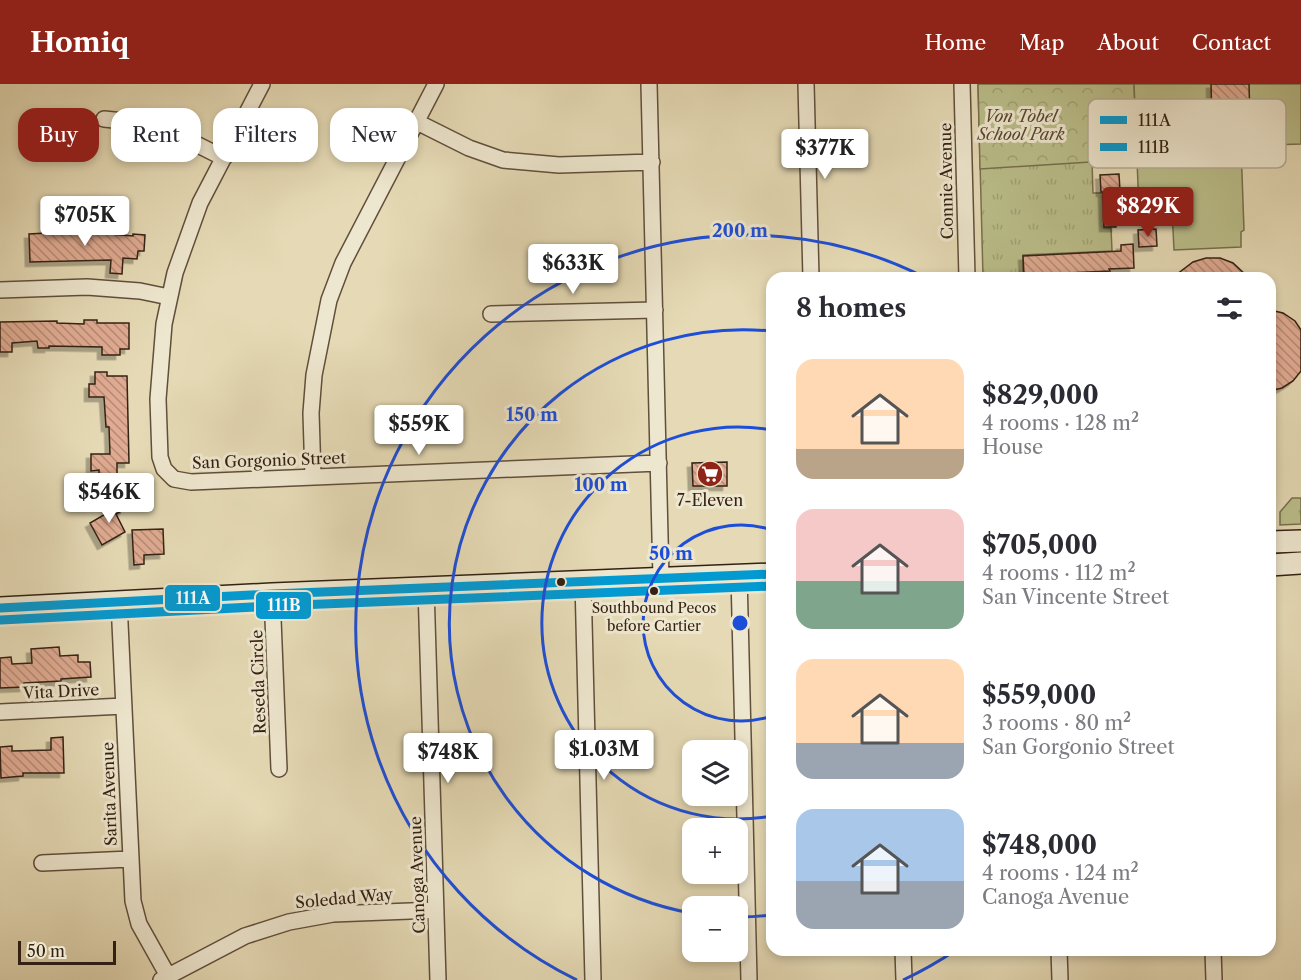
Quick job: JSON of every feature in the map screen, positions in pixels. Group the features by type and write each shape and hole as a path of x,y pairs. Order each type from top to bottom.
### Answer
{"main road":[{"path":"1276,542 1301,541"},
{"path":"1276,565 1301,563"},
{"path":"0,608 272,594 766,574"}],"street":[{"path":"250,108 262,84"},
{"path":"418,120 436,84"},
{"path":"649,84 662,578"},
{"path":"806,84 811,272"},
{"name":"Connie Avenue","path":"962,84 967,272"},
{"path":"104,119 134,122 174,133 213,152"},
{"path":"418,122 469,148 503,160 559,165 652,162"},
{"path":"0,290 87,286 140,291 169,297 175,273 200,203 222,162"},
{"path":"313,477 311,413 314,375 329,300 343,263 396,162"},
{"name":"San Gorgonio Street","path":"169,297 164,324 158,399 160,457 164,469 174,479 191,482 659,463"},
{"path":"491,314 655,310"},
{"path":"739,575 749,980"},
{"path":"583,582 593,980"},
{"name":"Canoga Avenue","path":"426,588 438,980"},
{"name":"Reseda Circle","path":"272,594 279,770"},
{"name":"Sarita Avenue","path":"119,602 132,901 139,924 164,978"},
{"name":"Vita Drive","path":"0,712 124,706"},
{"path":"42,863 130,859"},
{"name":"Soledad Way","path":"164,978 244,936 289,922 333,914 436,910"},
{"path":"903,956 904,980"},
{"path":"1059,956 1060,980"},
{"path":"1213,956 1214,980"}],"green space":[{"path":"978,84 1134,84 1135,99 1088,99 1088,168 1092,168 1093,193 1103,193 1104,228 1111,228 1112,251 1023,255 1023,272 983,272"},
{"name":"Von Tobel School Park","path":"978,84 1134,84 1135,99 1088,99 1088,162 980,169"},
{"path":"1134,84 1301,84 1301,144 1286,144 1286,99 1135,99"},
{"path":"1137,168 1242,168 1244,230 1241,232 1241,247 1174,250 1172,209 1139,210"},
{"path":"1292,498 1301,498 1301,524 1280,525 1280,512"}],"building":[{"path":"1211,84 1249,84 1249,99 1211,99"},
{"path":"1119,174 1120,191 1114,191 1116,227 1104,227 1100,175"},
{"path":"65,227 76,227 77,233 145,235 144,251 138,251 137,259 123,258 122,274 110,273 111,260 30,262 29,234 65,232"},
{"path":"1156,229 1157,246 1139,247 1138,230"},
{"path":"1133,244 1134,268 1088,272 1024,272 1023,256 1121,251 1121,245"},
{"path":"1206,258 1220,258 1233,263 1243,272 1180,272 1193,262"},
{"path":"1276,311 1295,321 1301,330 1301,371 1293,381 1276,390"},
{"path":"84,320 97,320 97,323 129,323 129,349 120,349 120,355 102,355 102,347 49,346 49,348 38,348 37,341 12,343 12,352 0,352 0,322 57,321 57,323 84,324"},
{"path":"95,372 107,372 107,376 127,376 129,463 117,463 117,481 99,481 99,470 91,471 91,454 110,454 109,427 106,427 104,397 89,397 89,384 95,384"},
{"name":"7-Eleven","path":"727,462 727,486 693,486 692,463"},
{"path":"120,500 125,509 116,514 125,532 102,545 90,523 109,512 107,507"},
{"path":"163,529 164,554 144,555 144,564 134,565 132,530"},
{"path":"59,647 60,656 78,655 78,662 90,662 91,677 24,683 24,687 0,688 0,658 11,657 12,664 32,663 31,649"},
{"path":"63,737 64,773 23,773 23,776 1,778 0,747 12,746 12,751 51,750 51,738"}],"transit line":[{"name":"111A","path":"0,608 272,594 766,574"},
{"name":"111B","path":"1,620 273,606 766,586"}],"place":[{"name":"7-Eleven","path":"710,474"},
{"name":"Southbound Pecos before Cartier","path":"654,591"}]}
